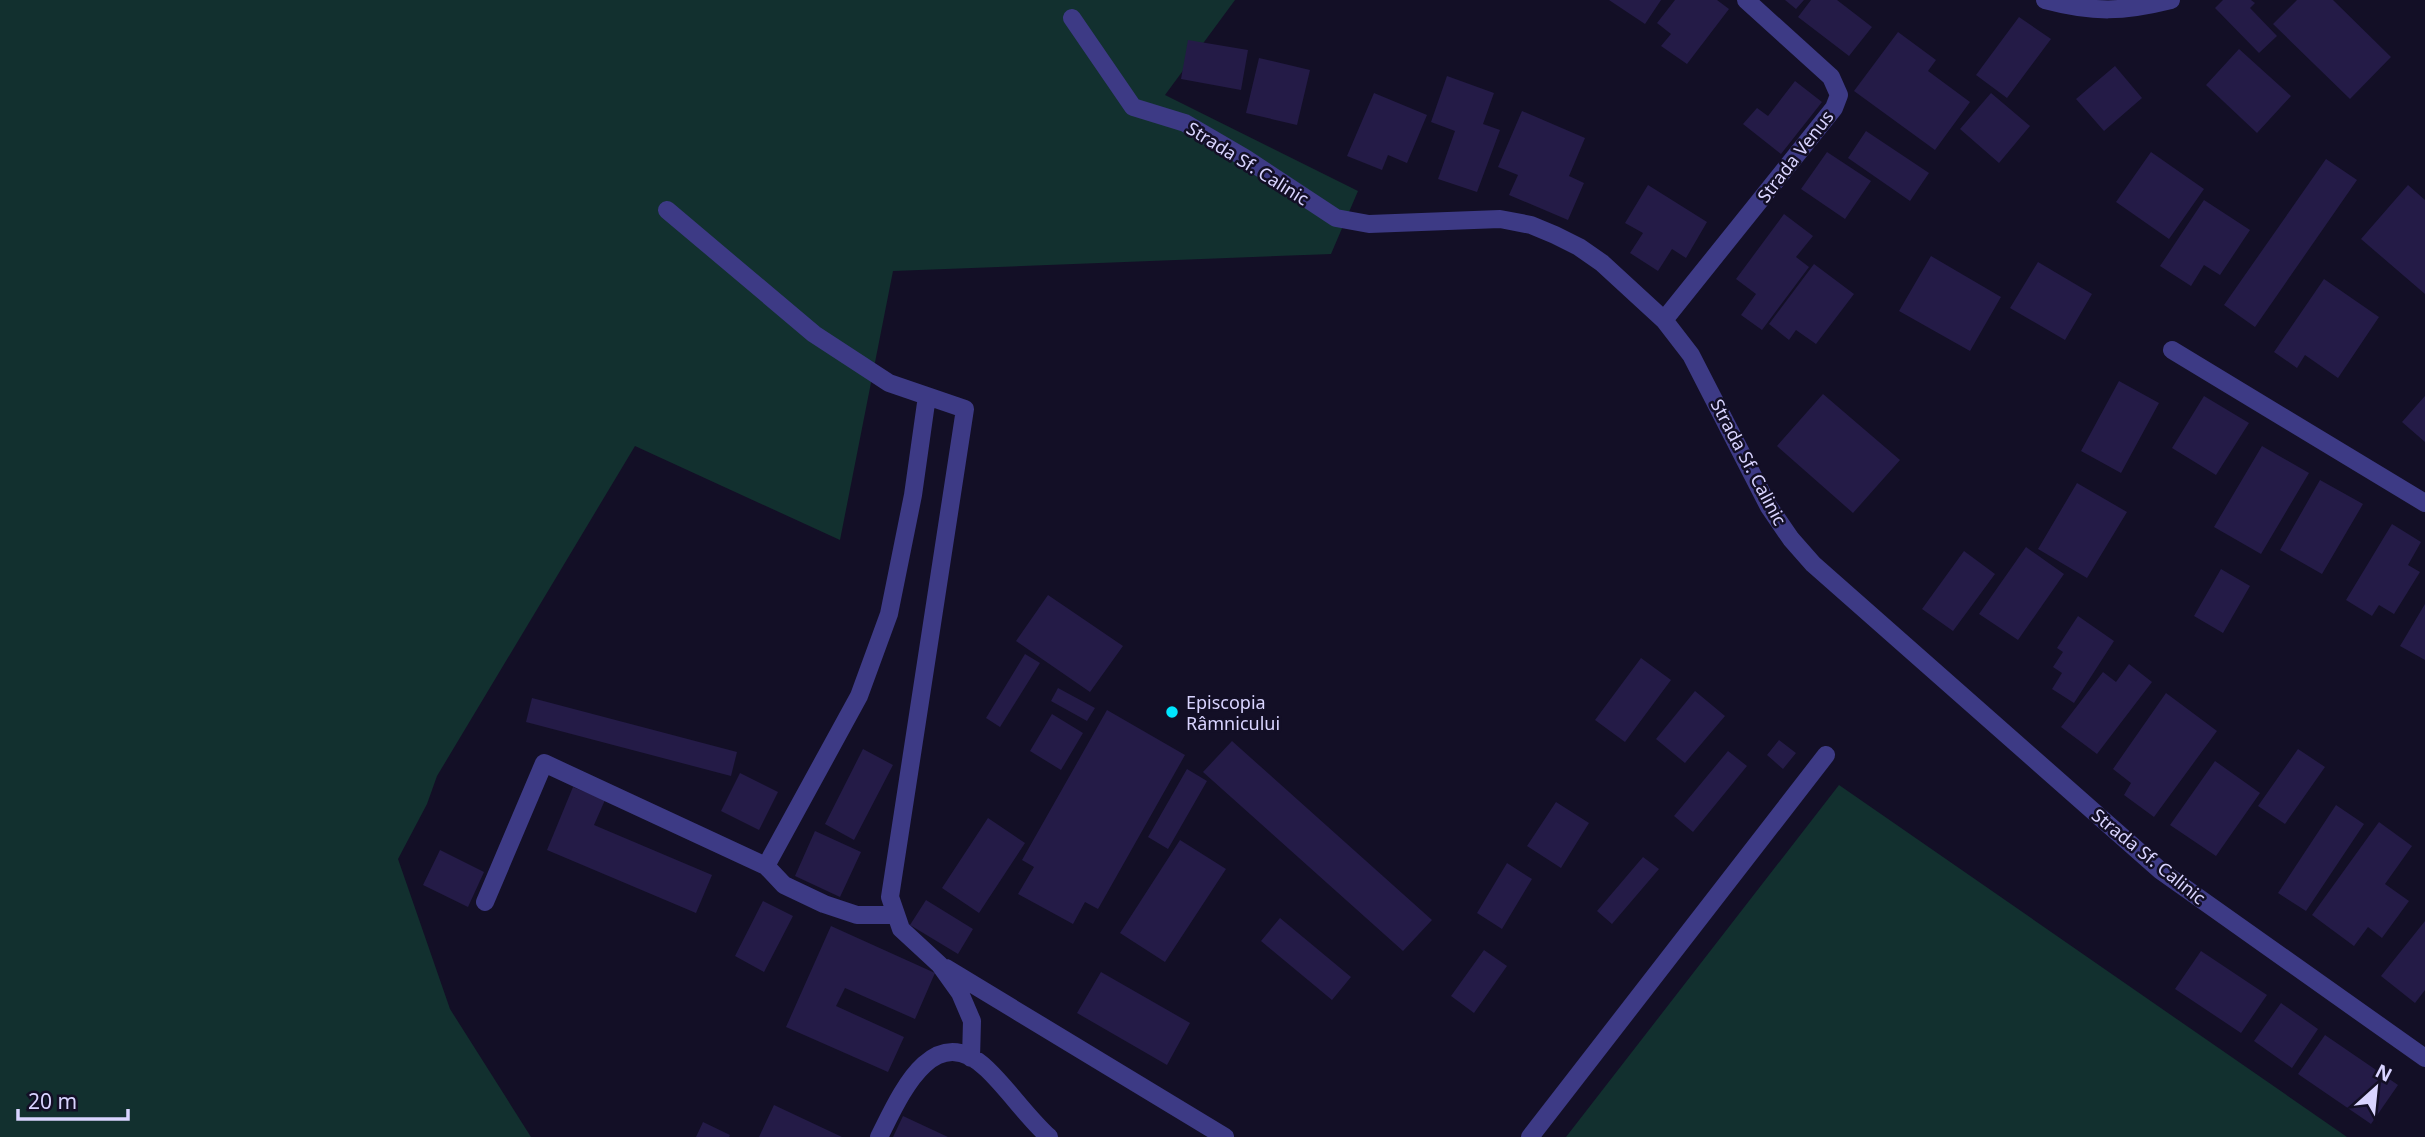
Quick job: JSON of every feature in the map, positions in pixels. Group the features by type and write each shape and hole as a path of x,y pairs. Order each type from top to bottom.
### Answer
{"street":[{"name":"Strada Venus","path":"1664,320 1834,108 1839,95 1831,77 1746,0"},
{"path":"2045,0 2091,9 2126,10 2171,0"},
{"name":"Strada Sf. Calinic","path":"1072,18 1133,107 1185,123 1245,158 1336,218 1369,224 1500,219 1531,225 1579,247 1601,263 1664,320 1691,355 1769,508 1813,564 2161,871 2425,1058"},
{"path":"667,210 814,334 889,383 965,409 890,897 901,929 940,965 1225,1137"},
{"path":"2172,350 2425,503"},
{"path":"766,866 859,696 889,614 913,495 927,396"},
{"path":"1530,1137 1826,755"},
{"path":"485,902 544,763 766,866 784,885 824,904 857,915 896,915"},
{"path":"940,965 960,993 972,1021 971,1058"},
{"path":"879,1137 904,1088 926,1060 951,1052 971,1058 986,1068 1049,1137"}],"green space":[{"path":"0,0 1235,0 1165,95 1358,191 1331,254 893,271 840,540 635,446 437,776 427,804 398,859 450,1009 531,1137 0,1137"},
{"path":"1839,785 2347,1137 1566,1137"}],"building":[{"path":"1609,0 1661,0 1645,24"},
{"path":"1675,0 1717,0 1729,9 1687,64 1661,46 1671,34 1657,23"},
{"path":"1785,0 1804,0 1796,9"},
{"path":"1811,0 1837,0 1872,27 1849,56 1798,17"},
{"path":"2223,0 2251,0 2255,3 2250,8 2277,36 2259,53 2215,8"},
{"path":"2297,0 2333,0 2391,57 2350,99 2273,24"},
{"path":"2019,17 2051,39 2007,98 1976,75"},
{"path":"1898,32 1936,60 1928,71 1970,102 1935,150 1854,91"},
{"path":"1188,40 1248,50 1241,90 1181,79"},
{"path":"2239,49 2291,96 2257,133 2206,85"},
{"path":"1259,58 1310,70 1297,125 1246,113"},
{"path":"2115,66 2142,98 2104,131 2076,99"},
{"path":"1447,76 1494,93 1483,124 1500,130 1477,192 1438,179 1455,131 1431,122"},
{"path":"1795,81 1822,102 1781,154 1743,124 1757,108 1768,116"},
{"path":"1374,93 1427,115 1407,163 1388,155 1382,170 1347,156"},
{"path":"1991,93 2030,126 1999,163 1960,129"},
{"path":"1522,111 1585,138 1569,176 1584,183 1568,220 1509,195 1518,175 1498,167"},
{"path":"1866,131 1929,173 1910,201 1848,158"},
{"path":"1827,152 1871,181 1845,219 1801,189"},
{"path":"2151,152 2204,189 2169,239 2116,202"},
{"path":"2326,159 2357,180 2255,327 2224,305"},
{"path":"1648,185 1707,222 1686,258 1672,249 1658,271 1630,253 1643,233 1625,223"},
{"path":"2408,185 2425,200 2425,294 2361,239"},
{"path":"2204,200 2250,230 2220,275 2204,265 2191,286 2160,266"},
{"path":"1784,214 1813,236 1796,257 1809,267 1762,330 1741,315 1756,294 1736,279"},
{"path":"1931,256 2001,297 1970,351 1899,311"},
{"path":"2038,262 2092,294 2065,340 2010,308"},
{"path":"1814,264 1854,294 1816,344 1796,330 1789,340 1769,324"},
{"path":"2324,279 2379,317 2338,378 2305,355 2297,368 2274,352"},
{"path":"2119,381 2159,403 2121,473 2081,451"},
{"path":"1823,394 1900,460 1853,513 1777,446"},
{"path":"2204,396 2249,423 2216,475 2172,448"},
{"path":"2425,396 2425,442 2402,422"},
{"path":"2262,446 2309,473 2261,554 2214,527"},
{"path":"2320,480 2363,504 2322,574 2280,550"},
{"path":"2077,483 2127,512 2087,578 2038,549"},
{"path":"2392,524 2421,542 2408,565 2420,572 2394,614 2379,605 2372,616 2346,600"},
{"path":"2026,547 2064,574 2018,640 1979,614"},
{"path":"1964,551 1995,574 1953,631 1922,609"},
{"path":"2221,569 2250,586 2223,633 2194,616"},
{"path":"1048,595 1123,646 1090,692 1016,641"},
{"path":"2425,604 2425,660 2400,646"},
{"path":"2078,616 2114,641 2074,703 2052,689 2062,673 2053,667 2063,652 2057,648"},
{"path":"1025,654 1040,663 1000,727 986,718"},
{"path":"1641,658 1671,680 1625,742 1595,720"},
{"path":"2129,664 2152,682 2097,754 2061,727 2103,672 2116,682"},
{"path":"1058,688 1095,708 1087,721 1051,701"},
{"path":"1695,691 1725,716 1685,763 1656,739"},
{"path":"2166,693 2217,731 2154,817 2124,795 2131,783 2113,769"},
{"path":"532,698 737,752 731,776 526,722"},
{"path":"1107,710 1185,755 1098,909 1085,902 1073,924 1018,894 1034,867 1022,860"},
{"path":"1052,714 1083,733 1061,770 1030,751"},
{"path":"1779,740 1796,753 1783,769 1767,755"},
{"path":"1232,741 1432,920 1403,951 1203,772"},
{"path":"863,749 893,765 854,840 825,824"},
{"path":"2298,749 2325,767 2285,824 2258,806"},
{"path":"1728,751 1747,766 1693,832 1674,816"},
{"path":"2215,761 2260,793 2216,856 2170,825"},
{"path":"1187,769 1207,781 1168,849 1148,837"},
{"path":"740,773 778,792 759,830 721,811"},
{"path":"573,787 605,800 594,825 712,875 696,913 547,850"},
{"path":"1556,802 1589,823 1561,868 1527,846"},
{"path":"2336,805 2364,824 2306,911 2278,893"},
{"path":"988,818 1025,843 979,913 942,888"},
{"path":"2379,822 2412,846 2385,884 2409,901 2382,938 2368,927 2354,946 2312,915"},
{"path":"815,831 861,852 840,897 795,876"},
{"path":"1180,840 1226,869 1165,962 1120,933"},
{"path":"440,850 484,872 468,907 423,885"},
{"path":"1643,857 1659,869 1612,924 1597,911"},
{"path":"1507,863 1532,879 1502,929 1477,913"},
{"path":"926,900 973,929 958,954 910,925"},
{"path":"763,901 793,916 764,972 735,956"},
{"path":"1280,918 1351,977 1332,1000 1261,941"},
{"path":"2425,921 2425,990 2415,1003 2381,976"},
{"path":"831,926 935,973 915,1019 845,988 836,1006 904,1037 888,1072 786,1027"},
{"path":"1484,950 1507,966 1474,1013 1451,996"},
{"path":"2201,951 2267,995 2241,1033 2175,989"},
{"path":"1101,972 1190,1023 1167,1065 1077,1013"},
{"path":"2281,1003 2318,1029 2292,1068 2254,1041"},
{"path":"2325,1035 2398,1085 2371,1124 2298,1074"},
{"path":"774,1105 842,1137 759,1137"},
{"path":"903,1116 948,1137 893,1137"},
{"path":"703,1122 730,1135 729,1137 696,1137"}],"place":[{"name":"Episcopia Râmnicului","path":"1172,712"}]}
